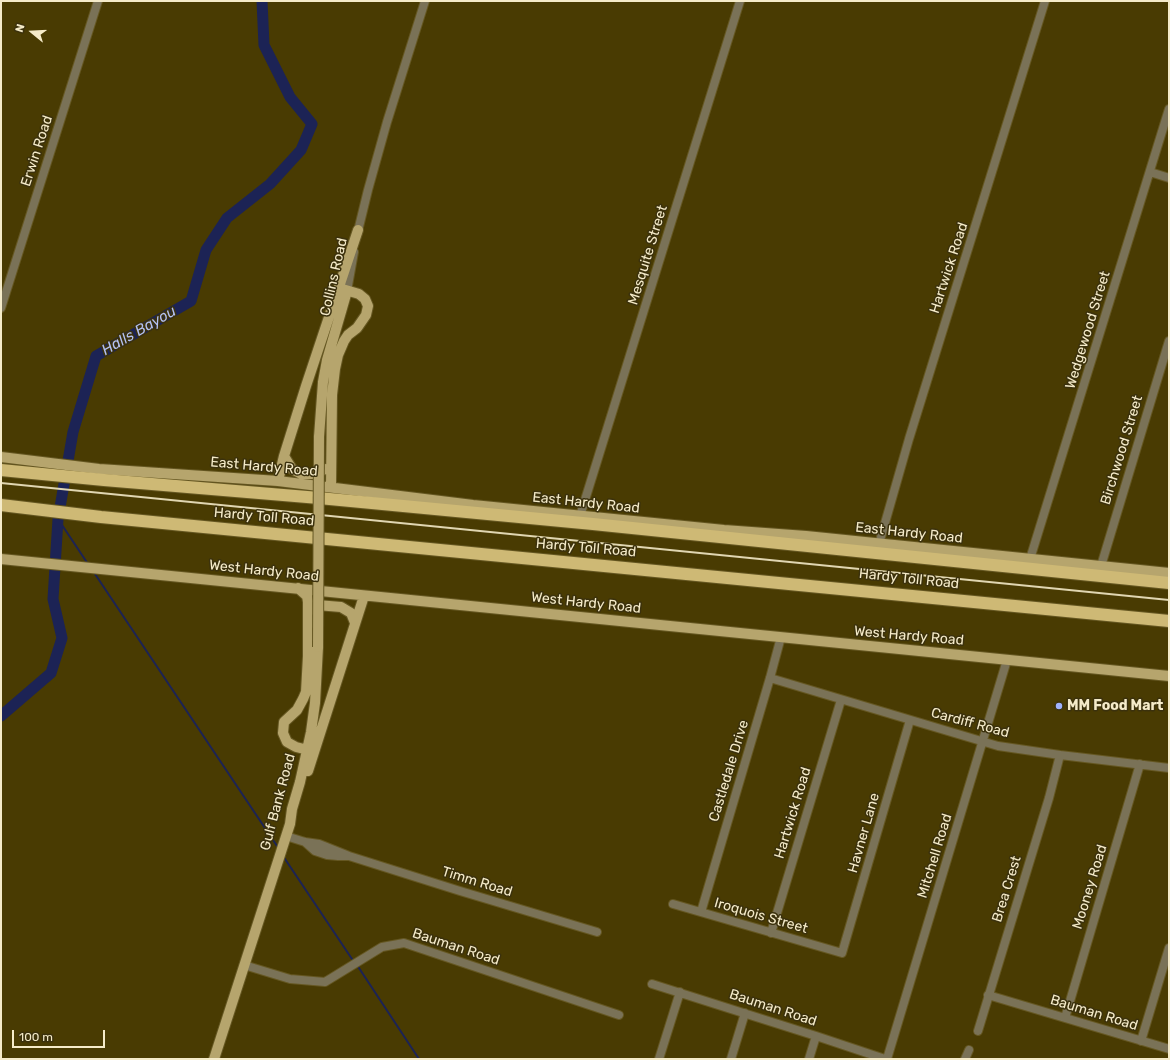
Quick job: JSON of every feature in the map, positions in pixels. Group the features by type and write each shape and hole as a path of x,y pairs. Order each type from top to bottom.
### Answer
{"highway":[{"name":"Hardy Toll Road","path":"1,470 592,524 1169,583"},
{"name":"Hardy Toll Road","path":"1,505 101,517 1169,621"}],"main road":[{"path":"278,481 284,456 306,386 343,289 358,230"},
{"path":"331,487 330,458 332,395 336,362 344,341 348,335 357,328 366,315 368,306 365,299 359,294 343,289"},
{"name":"Collins Road","path":"318,567 319,437 323,382 343,289"},
{"path":"284,456 292,469 301,474 315,474 325,470 330,458"},
{"name":"East Hardy Road","path":"1,457 99,469 278,481 473,505 1169,573"},
{"name":"West Hardy Road","path":"1,559 1169,676"},
{"name":"Gulf Bank Road","path":"214,1059 290,824 310,751 316,703 318,567"},
{"path":"298,588 307,596 308,602 306,692 304,699 297,710 284,722 282,733 287,742 296,747 310,751 364,596"},
{"path":"308,613 317,605 341,607 351,613 355,623"}],"street":[{"name":"Erwin Road","path":"1,308 98,1"},
{"name":"Collins Road","path":"358,230 383,137 425,1"},
{"name":"Mesquite Street","path":"580,516 740,1"},
{"name":"Hartwick Road","path":"879,544 909,439 1045,1"},
{"name":"Wedgewood Street","path":"1030,559 1169,109"},
{"path":"1150,172 1169,178"},
{"name":"Birchwood Street","path":"1100,566 1169,341"},
{"name":"Castledale Drive","path":"701,912 781,637"},
{"name":"Mitchell Road","path":"886,1059 1007,660"},
{"name":"Cardiff Road","path":"770,678 998,746 1169,768"},
{"name":"Hartwick Road","path":"771,933 841,700"},
{"name":"Havner Lane","path":"842,954 910,720"},
{"name":"Brea Crest","path":"978,1031 1049,798 1060,755"},
{"name":"Mooney Road","path":"1065,1018 1140,764"},
{"name":"Timm Road","path":"285,838 305,842 315,851 327,855 349,856 460,892 597,932"},
{"name":"Iroquois Street","path":"673,904 842,954"},
{"name":"Bauman Road","path":"244,966 290,979 325,982 382,947 404,943 619,1015"},
{"path":"1141,1041 1169,948"},
{"name":"Bauman Road","path":"652,984 886,1059"},
{"path":"659,1059 680,992"},
{"name":"Bauman Road","path":"988,995 1169,1049"},
{"path":"731,1059 745,1013"},
{"path":"809,1059 816,1036"},
{"path":"964,1059 969,1050"}],"waterway":[{"name":"Halls Bayou","path":"1,716 51,673 62,638 53,599 58,519 73,432 96,356 191,301 206,250 227,218 270,184 301,150 312,124 290,97 264,45 262,1"},
{"path":"58,519 88,564"},
{"path":"93,571 279,849"},
{"path":"283,856 354,962"},
{"path":"357,965 419,1059"}],"railway":[{"path":"1,483 1169,600"}],"place":[{"name":"MM Food Mart","path":"1059,706"}]}
